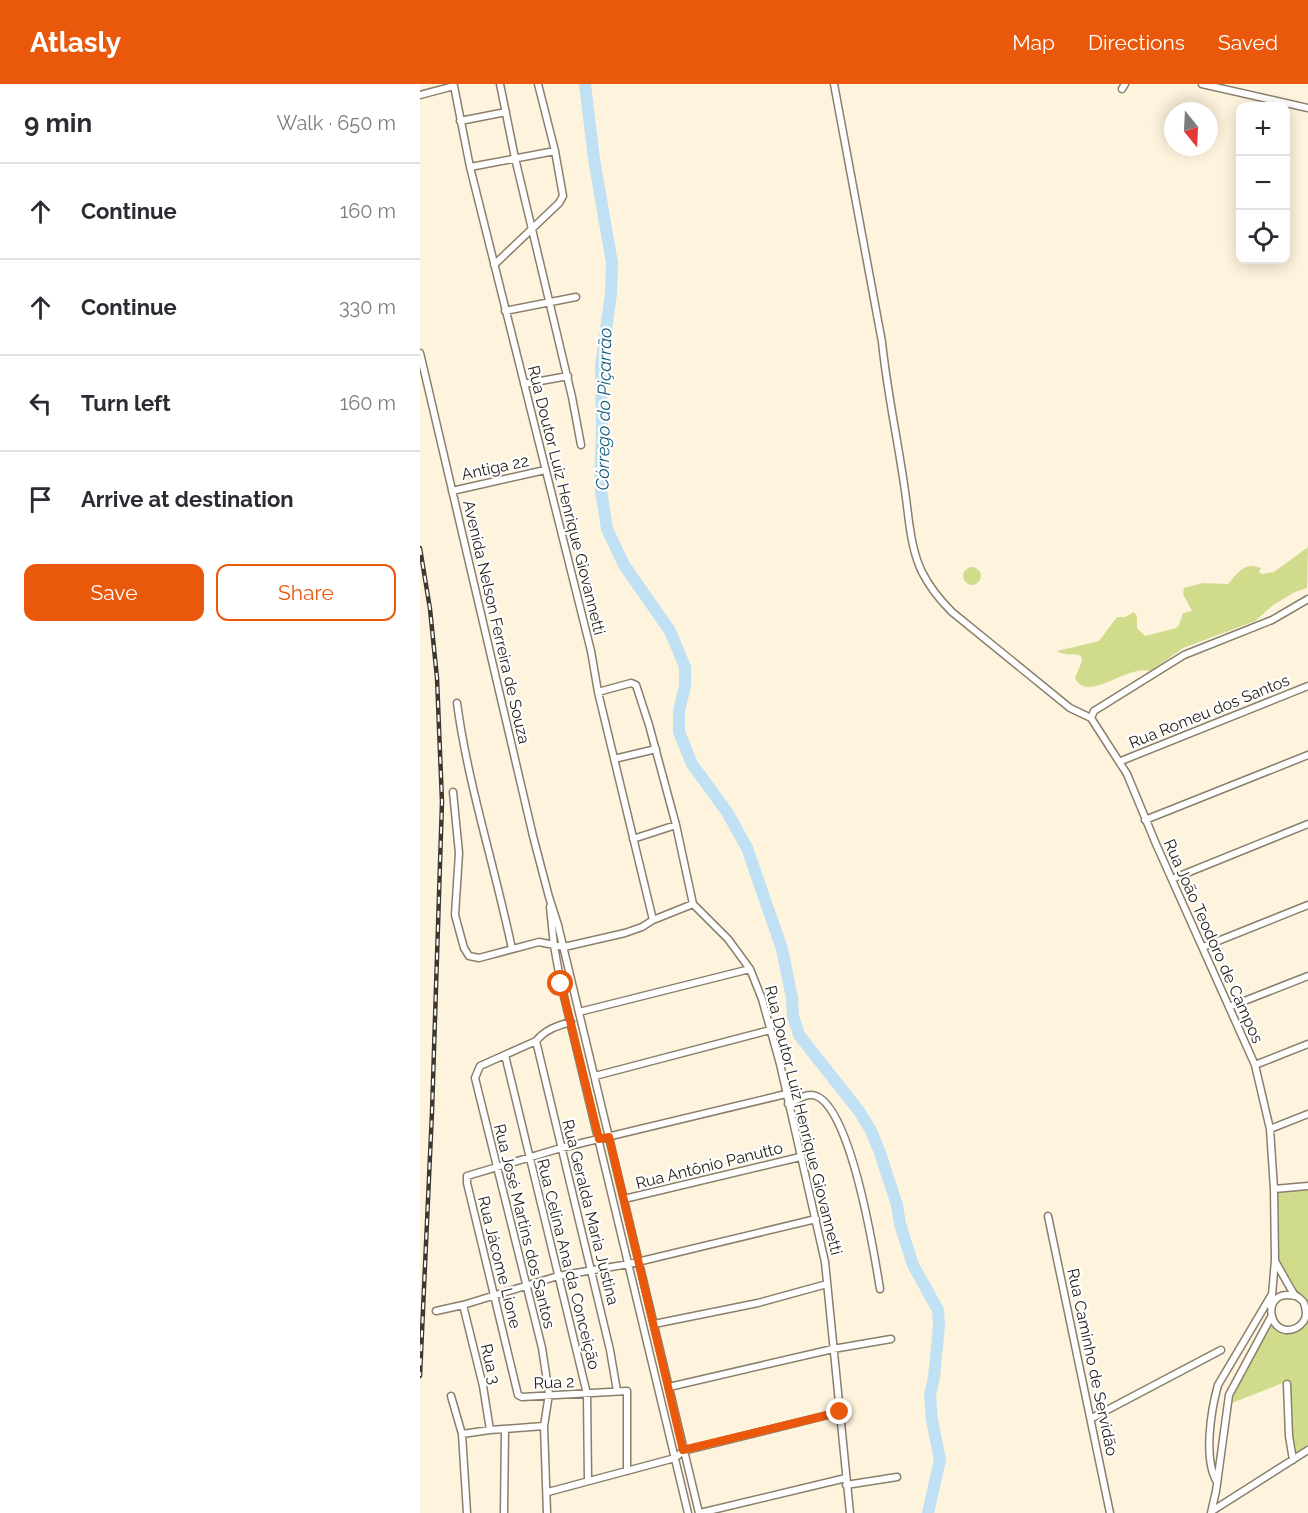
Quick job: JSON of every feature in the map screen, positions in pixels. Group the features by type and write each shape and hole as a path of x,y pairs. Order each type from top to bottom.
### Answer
{"street":[{"path":"501,84 515,158 568,376 581,445"},
{"path":"494,265 562,200 563,191 555,151 538,84"},
{"path":"834,84 882,342 886,382 894,420 911,539 921,572 938,598 1070,708 1091,718 1094,711 1164,666 1184,655 1272,620 1308,598"},
{"path":"1202,84 1308,108"},
{"name":"Rua Doutor Luiz Henrique Giovannetti","path":"420,95 454,85 470,166 591,651 598,692 653,920"},
{"path":"460,121 506,112"},
{"path":"470,166 555,151"},
{"path":"505,311 576,297"},
{"name":"Avenida Nelson Ferreira de Souza","path":"420,353 549,897 564,948 700,1513"},
{"path":"524,384 568,376"},
{"name":"Antiga 22","path":"452,491 545,471"},
{"path":"453,792 459,853 455,915 464,948 469,956 479,958 539,942 564,948 635,930 693,904 676,825 636,685 631,683 598,692"},
{"name":"Rua Romeu dos Santos","path":"1120,761 1308,687"},
{"path":"457,703 465,755 499,885 512,949"},
{"name":"Rua João Teodoro de Campos","path":"1091,718 1097,731 1120,761 1255,1065 1270,1129 1274,1189 1275,1260 1271,1307"},
{"path":"614,759 656,749"},
{"path":"1145,820 1308,755"},
{"path":"1172,879 1308,824"},
{"path":"633,839 676,825"},
{"name":"Avenida Nelson Ferreira de Souza","path":"549,897 554,946 571,1022 688,1513"},
{"name":"Rua Doutor Luiz Henrique Giovannetti","path":"693,904 728,939 750,969 757,981 770,1030 822,1240 850,1513"},
{"path":"1203,947 1308,905"},
{"path":"579,1012 750,969"},
{"path":"1229,1007 1308,975"},
{"path":"505,1055 536,1041 543,1033 571,1022"},
{"path":"595,1076 770,1030"},
{"name":"Rua Geralda Maria Justina","path":"536,1041 592,1270 617,1391"},
{"path":"1255,1065 1308,1044"},
{"name":"Rua José Martins dos Santos","path":"505,1055 480,1066 475,1078 542,1348 549,1394 544,1426 547,1513"},
{"name":"Rua Celina Ana da Conceição","path":"505,1055 587,1394 588,1481"},
{"name":"Rua Jácome Lione","path":"518,1395 467,1176 561,1148 786,1094"},
{"path":"788,1104 810,1095 818,1097 831,1110 840,1125 864,1201 880,1288"},
{"path":"1270,1129 1308,1114"},
{"name":"Rua Antônio Panutto","path":"624,1199 800,1157"},
{"path":"1274,1189 1308,1186"},
{"name":"Rua Caminho de Servidão","path":"1048,1216 1110,1513"},
{"path":"436,1311 558,1276 639,1262 816,1219"},
{"path":"1271,1317 1278,1327 1289,1330 1304,1321 1306,1310 1306,1305 1295,1296 1275,1260"},
{"path":"654,1324 758,1303 828,1284"},
{"path":"1217,1482 1212,1474 1210,1460 1214,1402 1218,1385 1255,1319 1272,1294"},
{"path":"1211,1512 1229,1395 1271,1317 1271,1307 1283,1295 1295,1296"},
{"name":"Rua 3","path":"463,1305 483,1386 490,1430"},
{"path":"1255,1319 1267,1325"},
{"path":"669,1386 833,1349 891,1339"},
{"path":"1092,1418 1221,1350"},
{"path":"1287,1384 1289,1436 1293,1460"},
{"name":"Rua 2","path":"518,1395 522,1397 627,1391 627,1471"},
{"path":"451,1396 462,1434 467,1513"},
{"path":"548,1492 675,1458 683,1450 840,1412"},
{"path":"462,1434 544,1426"},
{"path":"504,1513 505,1429"},
{"path":"1211,1512 1308,1450"},
{"path":"700,1513 846,1481 897,1477"}],"green space":[{"path":"1308,547 1307,588 1273,605 1255,621 1183,648 1151,671 1141,670 1089,687 1081,685 1075,678 1082,661 1081,656 1057,651 1099,641 1117,617 1125,617 1134,612 1137,616 1137,628 1145,636 1176,628 1183,613 1192,611 1183,594 1184,588 1203,583 1228,584 1238,572 1250,566 1261,568 1259,572 1262,574 1274,572"},
{"path":"972,567 980,572 981,576 976,584 972,585 964,580 963,576 968,568"},
{"path":"1308,1186 1308,1305 1304,1304 1275,1260 1274,1189"},
{"path":"1308,1310 1308,1450 1293,1460 1288,1412 1288,1381 1227,1405 1271,1318 1278,1327 1295,1328"}],"waterway":[{"name":"Córrego do Piçarrão","path":"585,84 594,159 612,263 611,294 601,366 600,484 607,529 624,565 670,631 685,667 685,686 679,711 679,732 692,764 727,812 747,848 782,949 792,998 793,1016 799,1035 859,1111 871,1131 897,1205 900,1224 913,1265 938,1310 939,1326 930,1395 932,1420 940,1460 928,1513"}],"railway":[{"path":"420,548 430,609 437,678 442,802 432,1112 420,1376"}],"route":[{"path":"561,984 599,1139 609,1137 683,1450 840,1412"}]}
